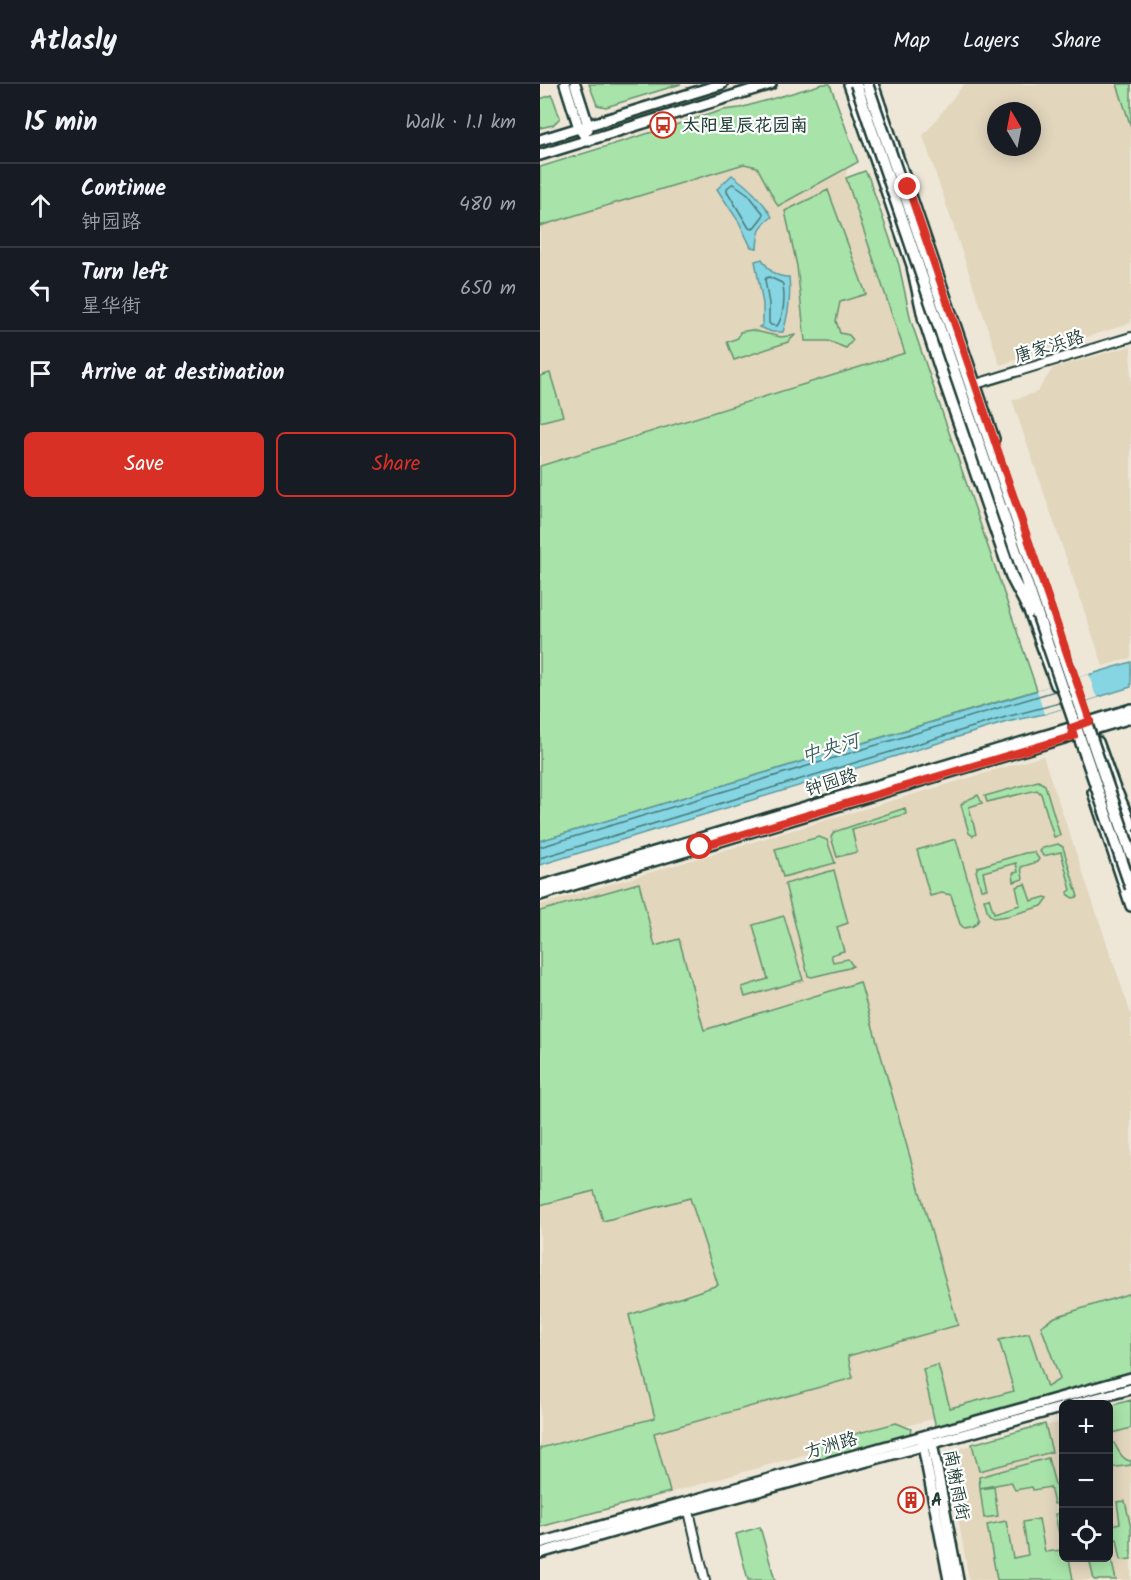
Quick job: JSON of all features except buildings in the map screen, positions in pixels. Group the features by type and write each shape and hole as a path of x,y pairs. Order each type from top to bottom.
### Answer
{"highway":[{"path":"856,84 1131,888"},
{"path":"864,87 1131,854"},
{"path":"913,269 924,319 940,371 1012,578 1045,640"},
{"path":"1117,794 1131,825"}],"main road":[{"path":"565,84 584,126"},
{"path":"575,84 588,141"},
{"path":"540,140 723,84"},
{"path":"540,156 771,84"},
{"path":"849,84 1131,906"},
{"path":"873,84 1131,836"},
{"path":"864,87 884,115"},
{"path":"864,87 888,163 908,187"},
{"name":"钟园路","path":"540,895 1072,732 1131,708"},
{"name":"钟园路","path":"1092,725 1131,718"},
{"name":"钟园路","path":"540,886 1072,732"},
{"name":"方洲路","path":"927,1442 1131,1378"},
{"path":"1089,1400 1131,1389"},
{"name":"方洲路","path":"540,1543 1059,1408"},
{"name":"南榭雨街","path":"927,1442 949,1580"},
{"name":"南榭雨街","path":"927,1442 958,1580"},
{"name":"方洲路","path":"540,1553 688,1506"}],"street":[{"name":"唐家浜路","path":"976,384 1131,337"},
{"path":"688,1506 705,1580"}],"shaded area":[{"path":"964,84 1117,84 1131,127 1131,323 1000,365 923,136"},
{"path":"779,119 847,168 846,178 906,353 540,466 540,193"},
{"path":"1131,346 1131,658 1103,666 1012,400 1037,392 1053,368"},
{"path":"1043,756 1131,1014 1131,1363 612,1509 593,1511 540,1524 540,905"},
{"path":"1131,1404 1131,1580 969,1580 948,1460 961,1448 1059,1422 1059,1562 1113,1562 1113,1408"}],"green space":[{"path":"589,84 681,84 606,107 597,105"},
{"path":"823,84 830,84 858,162 778,206 757,167 744,164 540,226 540,167 723,110 740,108"},
{"path":"1117,84 1131,84 1131,127"},
{"path":"552,95 560,118 553,125 540,128 540,99"},
{"path":"865,171 899,265 911,321 1037,690 540,841 540,466 905,353 846,178"},
{"path":"828,190 866,294 840,302 836,321 840,333 849,335 853,340 846,348 828,341 805,341 797,266 785,211"},
{"path":"751,330 781,337 795,335 788,342 734,360 727,342 738,338 740,332"},
{"path":"550,373 563,416 540,422 540,376"},
{"path":"1038,781 1045,785 1060,835 1054,837 1041,794 1037,790 987,802 985,796"},
{"path":"978,795 982,803 969,807 976,834 973,836 969,833 961,805"},
{"path":"905,808 906,814 852,829 857,852 837,857 831,837 834,832"},
{"path":"819,837 827,840 835,863 783,877 775,849"},
{"path":"956,839 979,919 973,926 964,928 960,924 951,895 942,893 930,896 917,850"},
{"path":"1058,844 1063,847 1078,897 1073,898 1068,895 1071,890 1061,852 1043,856 1040,851"},
{"path":"1034,852 1039,859 1037,862 1021,867 1023,879 1014,882 1013,873 1018,872 1016,863 983,872 987,889 981,889 976,871 978,867"},
{"path":"834,870 848,923 837,927 844,951 831,955 833,962 848,959 853,966 812,977 808,976 785,884"},
{"path":"639,883 655,946 679,939 704,1030 860,982 958,1325 848,1356 853,1378 654,1433 670,1492 540,1527 540,1448 655,1418 629,1315 718,1285 690,1198 603,1221 594,1191 540,1205 540,911"},
{"path":"1025,884 1031,901 1048,898 1042,906 993,918 988,913 984,899 989,898 994,913 1020,905 1016,887"},
{"path":"784,916 803,980 745,997 742,987 768,979 753,925"},
{"path":"1131,1293 1131,1374 936,1428 923,1369 938,1365 950,1408 1014,1391 999,1340 1029,1333 1047,1387 1060,1379 1041,1326 1055,1317"},
{"path":"1131,1400 1131,1428 1113,1433 1113,1405"},
{"path":"896,1423 911,1429 909,1438 824,1460 817,1457 817,1444"},
{"path":"1045,1424 1052,1452 979,1471 972,1444"},
{"path":"1113,1443 1123,1457 1131,1461 1131,1465 1113,1468"},
{"path":"1048,1458 1059,1503 1054,1504 1050,1487 1015,1490 1011,1482 980,1488 979,1477"},
{"path":"994,1487 998,1516 984,1518 980,1489"},
{"path":"1125,1501 1131,1528 1131,1559 1121,1560 1117,1539 1113,1540 1113,1525 1120,1523 1117,1502"},
{"path":"1059,1513 1059,1535 1055,1514"},
{"path":"1039,1519 1045,1552 1059,1550 1059,1562 1070,1562 1073,1580 997,1580 987,1525 1006,1521 1013,1558 1028,1555 1023,1522"},
{"path":"760,1527 775,1580 748,1580 736,1534"},
{"path":"1090,1562 1112,1562 1116,1580 1094,1580"}],"water":[{"path":"732,175 755,194 772,217 760,230 757,248 751,247 739,222 717,189"},
{"path":"762,259 772,272 779,276 789,277 789,304 783,332 772,332 759,327 763,324 763,304 755,261"},
{"path":"1131,662 1131,687 1044,714 1007,722 540,865 540,841"}],"pier":[{"path":"1089,674 1095,694 1099,697 1044,714 1037,690"}],"place":[{"name":"太阳星辰花园南","path":"663,125"},
{"name":"A","path":"911,1500"}],"route":[{"path":"700,847 1074,736 1071,728 1090,721 908,187"}],"water label":[{"name":"中央河","path":"830,748"}]}
